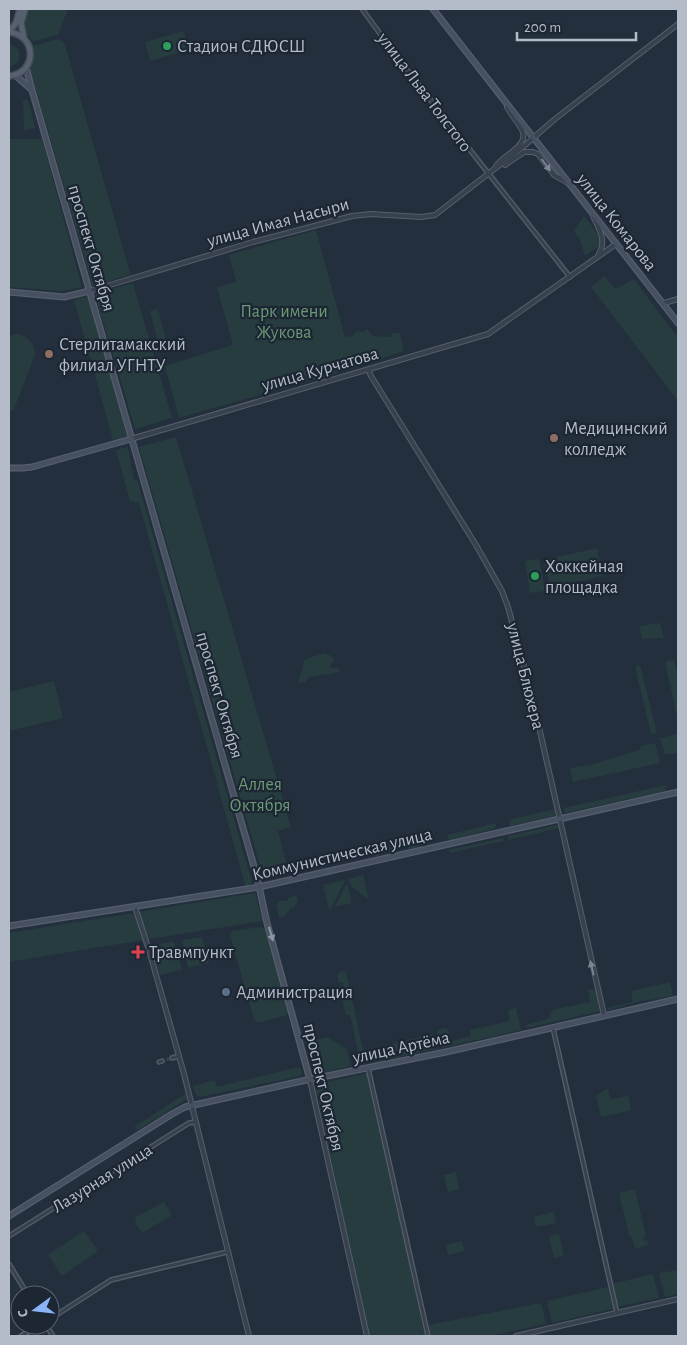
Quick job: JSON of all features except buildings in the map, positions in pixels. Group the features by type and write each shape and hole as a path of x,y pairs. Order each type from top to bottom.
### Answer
{"main road":[{"path":"24,38 9,32 25,9"},
{"name":"улица Комарова","path":"433,9 678,323"},
{"path":"9,80 12,75 26,67 30,61 30,49 24,38 21,26 21,13"},
{"name":"проспект Октября","path":"26,67 231,783 310,1080"},
{"path":"12,75 26,83 32,90"},
{"name":"улица Имая Насыри","path":"9,292 64,297 90,292"},
{"name":"улица Курчатова","path":"9,468 32,467 131,439"},
{"name":"Коммунистическая улица","path":"9,926 259,887 678,792"},
{"name":"улица Артёма","path":"9,1216 181,1109 678,999"}],"street":[{"name":"улица Льва Толстого","path":"362,9 570,278"},
{"name":"улица Имая Насыри","path":"90,292 253,242 352,216 371,214 416,217 432,216 494,170 555,119 678,24"},
{"path":"494,170 498,162 519,146 523,138 522,130 505,102"},
{"path":"494,170 528,151 538,154 554,175 569,184"},
{"path":"592,214 603,241 603,247 596,259"},
{"name":"улица Курчатова","path":"131,439 488,334 616,244"},
{"path":"664,303 678,299"},
{"name":"улица Блюхера","path":"368,369 420,457 476,545 502,592 515,631 532,696 604,1015"},
{"path":"135,907 179,1056 249,1336"},
{"path":"553,1028 617,1313"},
{"path":"172,1058 179,1056"},
{"path":"368,1068 428,1336"},
{"name":"проспект Октября","path":"310,1080 366,1336"},
{"name":"Лазурная улица","path":"9,1236 190,1123 195,1122"},
{"path":"60,1313 111,1280 227,1252"},
{"path":"9,1264 22,1285"},
{"path":"516,1336 678,1299"}],"green space":[{"path":"27,9 68,9 58,35 33,41 28,34 26,26 25,17"},
{"name":"Стадион СДЮСШ","path":"184,31 189,50 150,61 145,42"},
{"path":"58,39 63,42 66,48 130,273 129,275 93,286 30,69 33,46"},
{"path":"9,43 18,49 19,55 17,63 9,67"},
{"path":"23,100 28,100 35,128 24,130"},
{"path":"9,139 42,139 82,287 62,291 9,287"},
{"path":"584,216 595,230 599,242 599,246 585,256 580,240 574,231"},
{"name":"Парк имени Жукова","path":"316,230 345,337 353,336 357,331 364,332 367,329 373,336 389,337 394,333 400,333 404,351 354,368 179,418 165,366 233,345 217,287 236,282 229,255"},
{"path":"604,276 616,289 634,279 678,338 678,401 591,287"},
{"path":"133,283 172,418 135,429 95,294"},
{"path":"89,296 128,436 113,440 74,300"},
{"path":"158,309 167,344 159,346 150,311"},
{"path":"19,334 31,342 35,355 14,409 9,413 9,336"},
{"name":"Аллея Октября","path":"176,437 291,827 278,831 287,867 262,873 139,447"},
{"path":"128,447 134,480 137,479 252,882 246,888 139,503 130,501 116,450"},
{"path":"597,548 603,576 550,588 544,560"},
{"name":"Хоккейная площадка","path":"539,559 545,591 530,593 525,561"},
{"path":"660,623 664,638 642,639 639,626"},
{"path":"323,653 332,656 334,661 330,666 332,669 338,667 340,672 308,677 305,682 301,683 298,681 304,660"},
{"path":"674,659 678,678 678,722 665,662"},
{"path":"640,665 657,733 651,734 635,667"},
{"path":"54,681 63,718 9,731 9,692"},
{"path":"678,734 678,752 665,755 660,738"},
{"path":"655,743 660,763 573,782 570,768 590,765 639,750 642,746"},
{"path":"666,785 665,791 565,813 564,808"},
{"path":"555,809 554,816 510,826 509,820"},
{"path":"496,823 494,829 449,840 447,835"},
{"path":"557,825 559,828 508,840 508,836"},
{"path":"503,838 504,841 449,853 449,850"},
{"path":"419,841 420,846 410,850 408,847 379,854 379,857 373,855 379,850"},
{"path":"363,875 369,900 352,887 349,879"},
{"path":"345,880 331,909 329,909 323,885"},
{"path":"347,883 352,903 335,907"},
{"path":"255,893 263,921 149,939 139,912"},
{"path":"296,896 298,901 294,908 290,909 284,917 279,917 276,905 280,901 286,901 290,897"},
{"path":"134,913 143,940 9,962 9,933"},
{"path":"261,927 267,930 289,1011 287,1015 258,1023 254,1020 230,935 232,931"},
{"path":"202,937 209,963 188,968 182,940"},
{"path":"174,942 182,970 160,975 153,951 154,948 162,944"},
{"path":"342,971 346,972 365,1058 356,1060 354,1054 358,1052 350,1015 346,1015 342,998 346,997 343,982 339,983 337,975"},
{"path":"670,982 673,996 641,1001 608,1010 607,1008 633,1002 631,991"},
{"path":"596,988 601,1011 527,1028 526,1025 548,1019 552,1010 590,1002 588,990"},
{"path":"516,1008 521,1030 441,1048 437,1030 447,1028 451,1041 471,1036 470,1030 510,1021 508,1010"},
{"path":"312,1031 315,1040 328,1037 347,1049 351,1066 320,1073 317,1071 307,1032"},
{"path":"433,1034 436,1049 374,1062 371,1049"},
{"path":"299,1067 302,1074 300,1076 199,1097 196,1095 193,1086 215,1080 217,1087"},
{"path":"367,1073 425,1336 369,1336 315,1085"},
{"path":"608,1088 610,1099 628,1096 631,1109 629,1111 601,1117 596,1096"},
{"path":"188,1092 187,1099 138,1130 134,1127"},
{"path":"456,1172 459,1189 448,1192 444,1175"},
{"path":"635,1189 646,1236 643,1237 644,1241 647,1240 648,1245 635,1249 632,1238 629,1235 619,1193"},
{"path":"164,1202 171,1216 144,1232 140,1231 135,1221 136,1217"},
{"path":"554,1212 556,1223 536,1227 534,1217"},
{"path":"84,1231 98,1251 62,1276 48,1255"},
{"path":"559,1234 564,1256 554,1258 549,1236"},
{"path":"462,1241 465,1251 448,1255 446,1245"},
{"path":"678,1270 678,1294 665,1297 659,1273"},
{"path":"653,1274 659,1298 617,1307 612,1284"},
{"path":"608,1287 613,1309 552,1323 547,1301"},
{"path":"541,1303 546,1324 488,1336 431,1336 428,1325"}],"tunnel":[{"path":"162,1061 172,1058"}],"place":[{"name":"Стадион СДЮСШ","path":"167,46"},
{"name":"Стерлитамакский филиал УГНТУ","path":"49,354"},
{"name":"Медицинский колледж","path":"554,438"},
{"name":"Хоккейная площадка","path":"535,576"},
{"name":"Травмпункт","path":"138,952"},
{"name":"Администрация","path":"226,992"}]}
